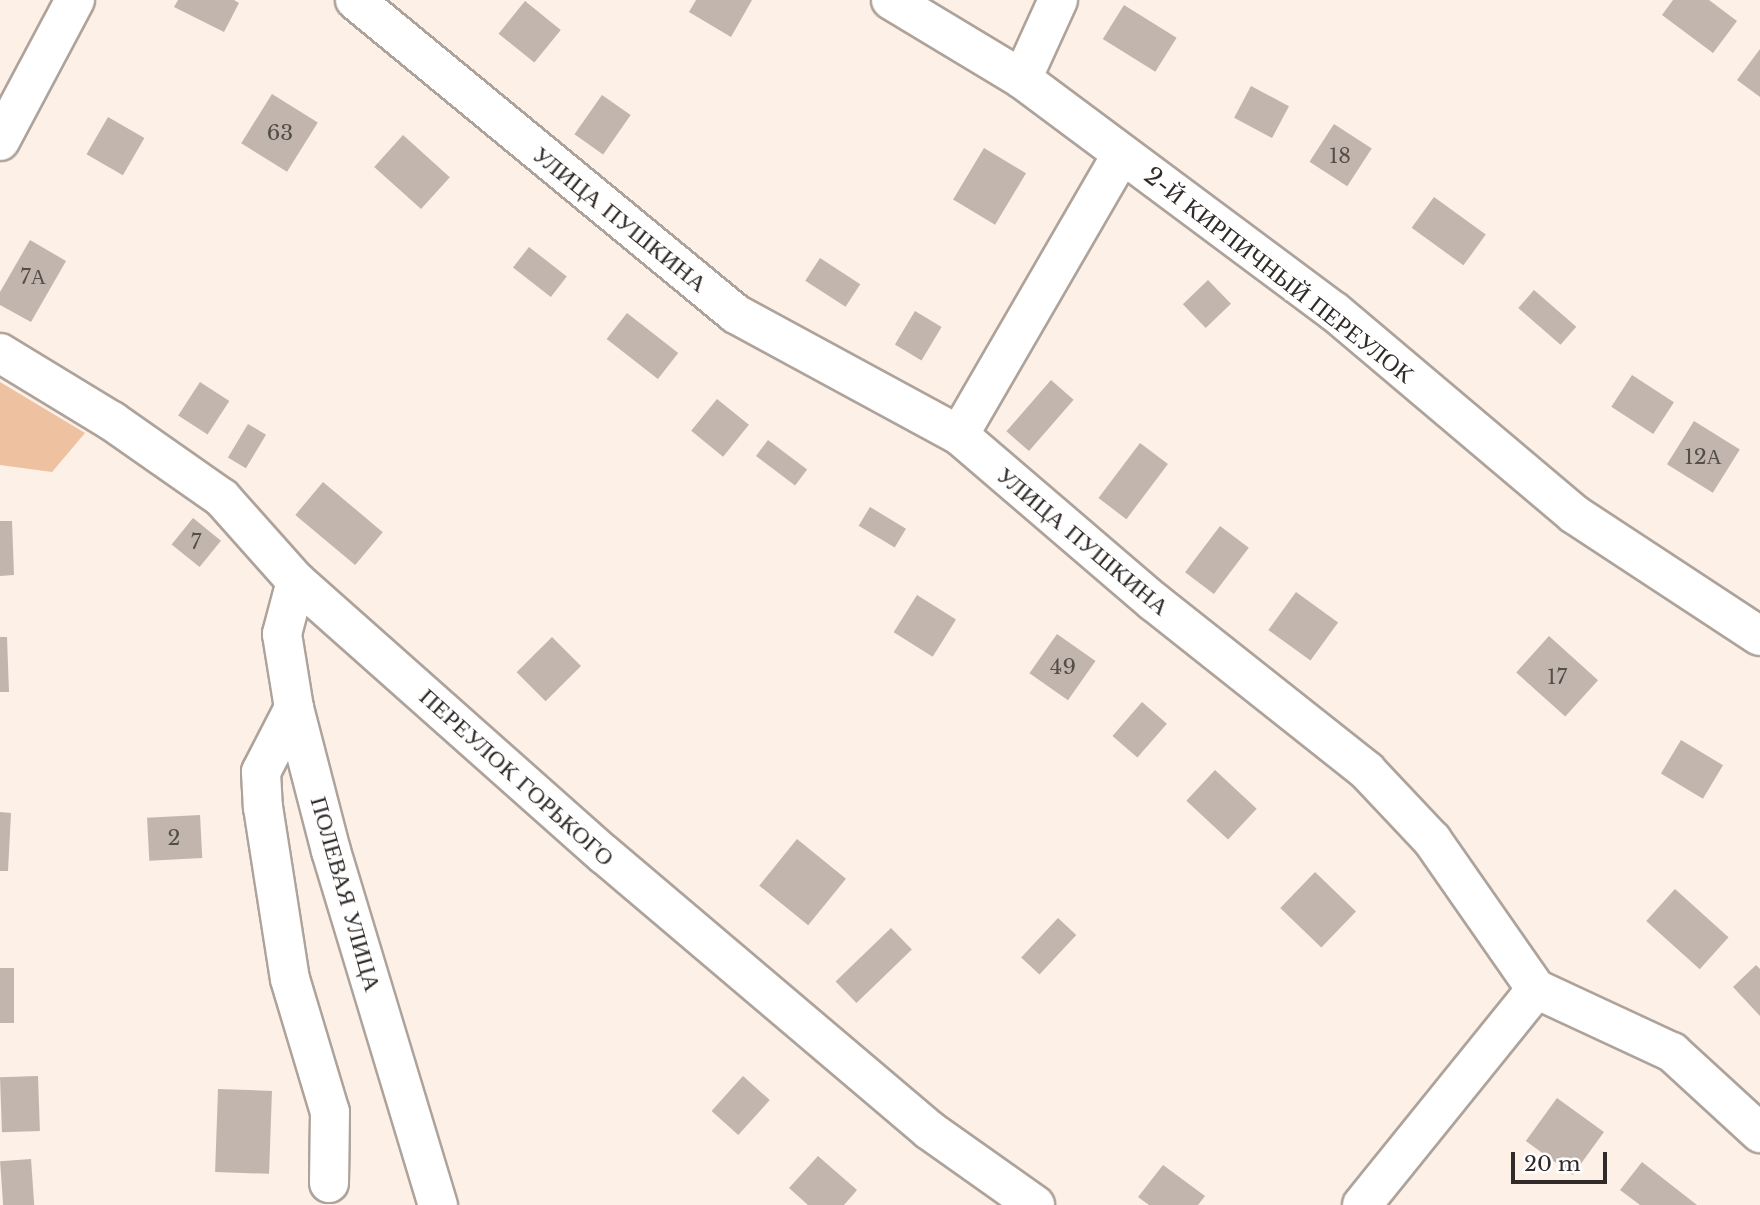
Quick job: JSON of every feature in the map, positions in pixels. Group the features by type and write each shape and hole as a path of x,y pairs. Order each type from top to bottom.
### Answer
{"street":[{"path":"0,141 75,0"},
{"name":"УЛИЦА ПУШКИНА","path":"355,0 736,314 959,435 1154,602 1367,771 1432,840 1536,989"},
{"name":"2-Й КИРПИЧНЫЙ ПЕРЕУЛОК","path":"891,0 1022,79 1335,312 1574,514 1760,636"},
{"path":"1022,79 1058,0"},
{"path":"959,435 1121,155"},
{"name":"ПЕРЕУЛОК ГОРЬКОГО","path":"0,353 112,421 222,498 296,580 605,855 929,1130 1035,1205"},
{"name":"ПОЛЕВАЯ УЛИЦА","path":"296,580 282,634 294,708 331,851 438,1205"},
{"path":"294,708 261,772 263,807 290,979 330,1112 328,1183"},
{"path":"1362,1205 1536,989 1672,1052 1760,1133"}],"shaded area":[{"path":"0,382 85,433 52,472 0,465"}],"building":[{"path":"178,0 234,0 239,3 224,32 174,7"},
{"path":"696,0 752,0 731,37 689,12"},
{"path":"1673,0 1709,0 1737,21 1713,53 1662,15"},
{"path":"525,1 561,30 534,63 499,34"},
{"path":"1124,5 1177,38 1155,72 1103,39"},
{"path":"1760,49 1760,97 1737,80"},
{"path":"1251,86 1289,106 1272,138 1234,118"},
{"path":"272,94 318,123 287,172 241,143"},
{"path":"602,95 631,115 603,154 574,134"},
{"path":"108,117 144,138 123,175 87,154"},
{"path":"1334,124 1372,149 1347,186 1309,162"},
{"path":"403,135 450,177 421,209 374,167"},
{"path":"984,148 1026,173 995,225 953,199"},
{"path":"1434,197 1486,235 1463,265 1412,228"},
{"path":"30,240 66,261 31,322 0,305 0,292"},
{"path":"529,247 567,277 551,297 513,267"},
{"path":"820,258 860,284 846,307 805,281"},
{"path":"1208,280 1231,304 1206,328 1183,304"},
{"path":"1534,290 1576,327 1561,345 1518,308"},
{"path":"915,311 942,327 921,360 895,344"},
{"path":"627,313 678,353 658,379 607,339"},
{"path":"1632,375 1674,402 1653,434 1611,407"},
{"path":"1051,380 1074,400 1029,451 1006,431"},
{"path":"200,382 229,401 208,435 178,416"},
{"path":"717,399 749,425 723,457 691,431"},
{"path":"1694,421 1740,450 1713,493 1667,464"},
{"path":"248,424 266,435 246,468 228,457"},
{"path":"768,440 807,469 795,485 756,456"},
{"path":"1140,443 1168,464 1126,519 1098,498"},
{"path":"323,482 383,532 355,565 295,515"},
{"path":"870,507 906,529 895,547 859,526"},
{"path":"193,518 221,541 200,567 172,544"},
{"path":"0,521 12,521 14,575 0,576"},
{"path":"1220,526 1249,548 1214,594 1185,572"},
{"path":"1296,592 1338,623 1310,661 1268,630"},
{"path":"917,595 956,619 933,657 894,632"},
{"path":"1057,634 1096,661 1068,700 1029,673"},
{"path":"1549,636 1598,680 1565,717 1516,672"},
{"path":"0,637 7,637 9,692 0,692"},
{"path":"552,637 581,666 546,701 517,672"},
{"path":"1142,702 1167,724 1137,758 1112,736"},
{"path":"1681,740 1723,765 1703,799 1661,773"},
{"path":"1215,770 1257,809 1228,840 1186,801"},
{"path":"0,812 11,813 8,871 0,871"},
{"path":"200,815 202,858 149,861 147,818"},
{"path":"797,839 846,879 808,925 759,886"},
{"path":"1315,872 1356,912 1321,948 1280,908"},
{"path":"1675,889 1729,937 1700,969 1646,921"},
{"path":"1058,918 1076,935 1039,975 1021,957"},
{"path":"891,928 912,950 856,1003 836,981"},
{"path":"1756,965 1760,969 1760,1016 1733,987"},
{"path":"0,968 14,968 14,1023 0,1023"},
{"path":"38,1076 40,1131 2,1132 0,1077"},
{"path":"743,1076 770,1100 738,1135 712,1111"},
{"path":"218,1089 272,1091 269,1174 215,1172"},
{"path":"1557,1098 1604,1132 1573,1175 1526,1141"},
{"path":"818,1156 857,1190 844,1205 808,1205 789,1188"},
{"path":"31,1159 34,1205 3,1205 0,1161"},
{"path":"1642,1162 1697,1205 1640,1205 1620,1190"},
{"path":"1163,1165 1205,1196 1198,1205 1149,1205 1138,1197"}]}
